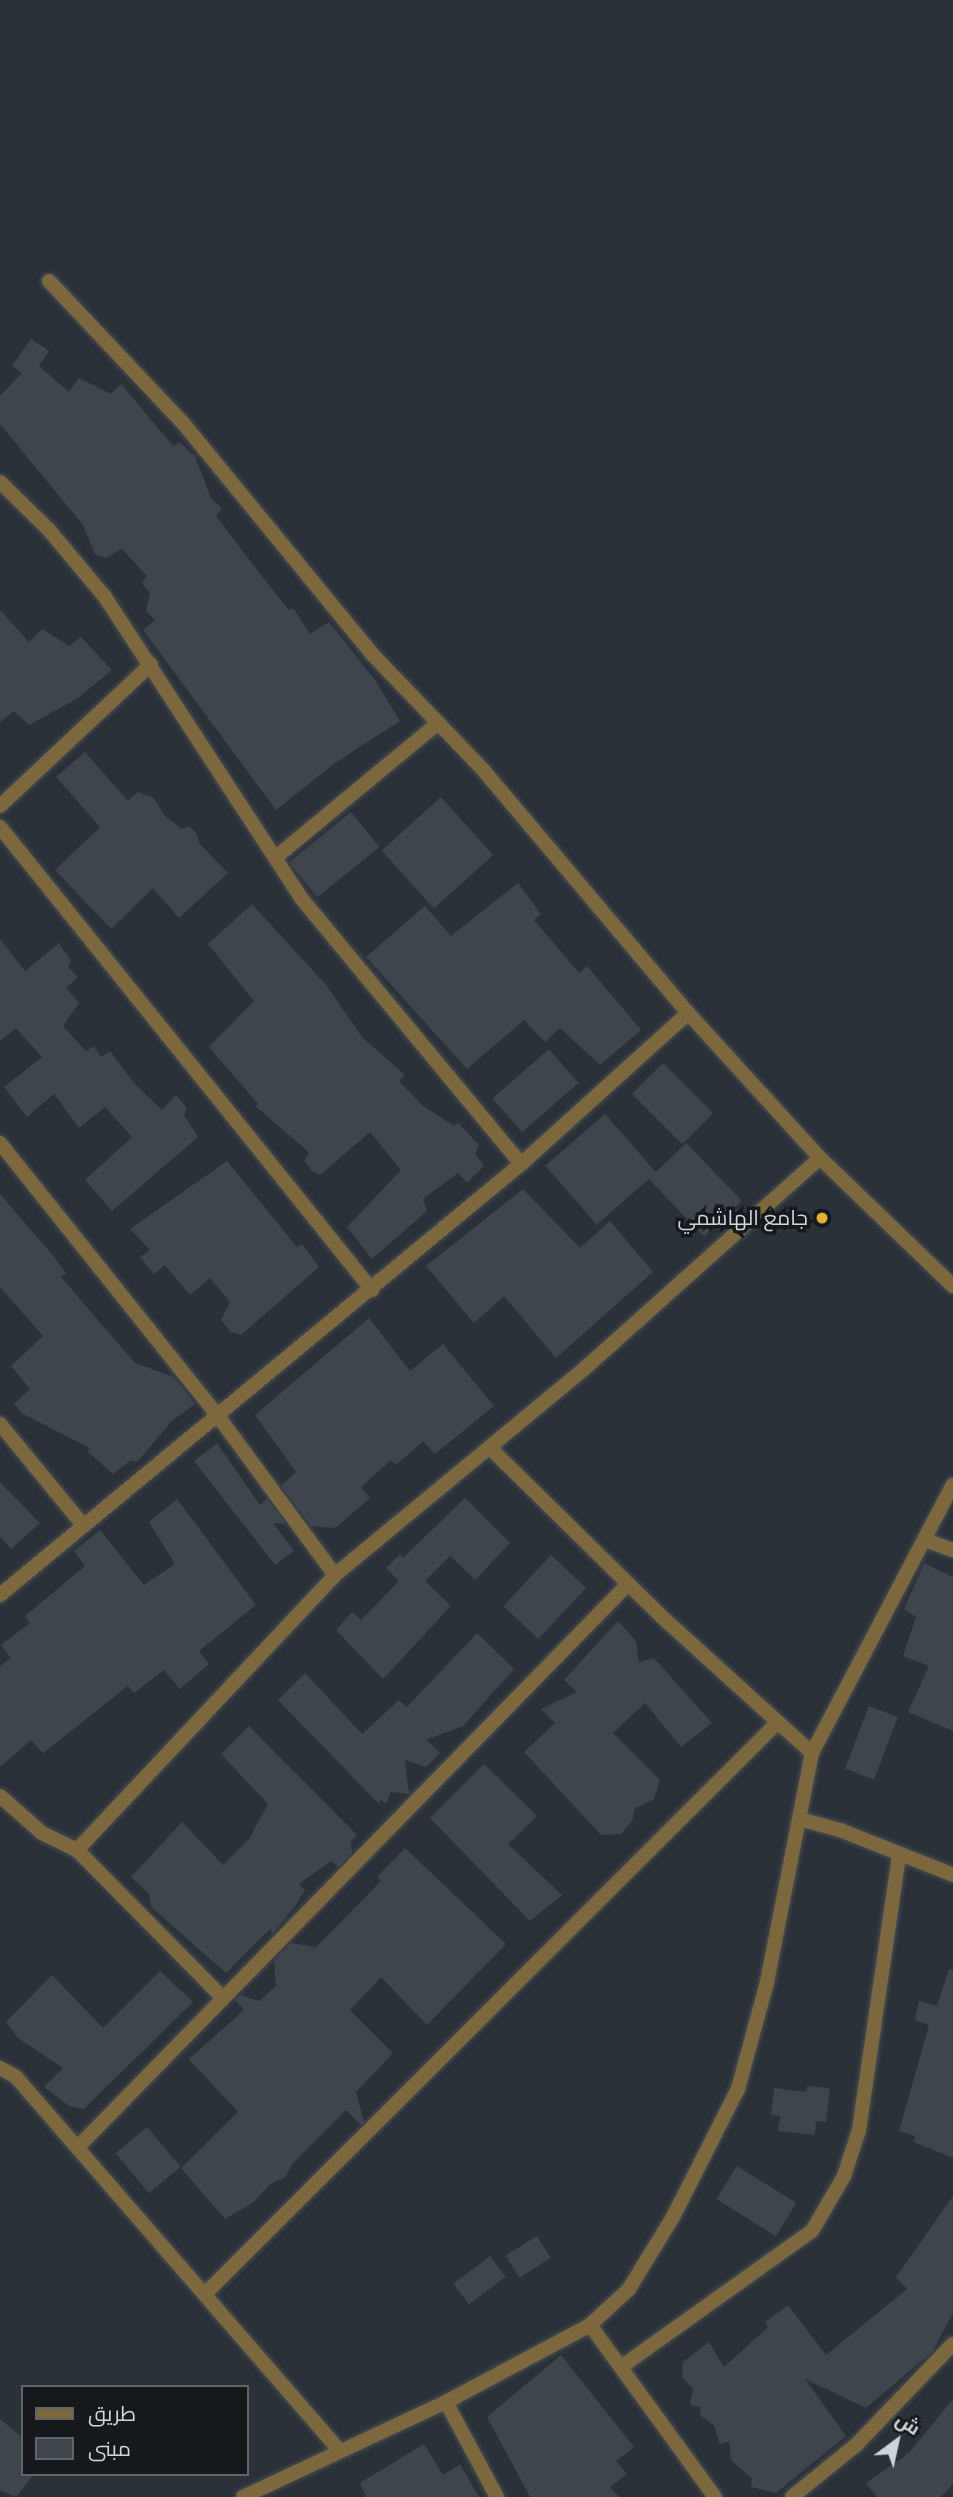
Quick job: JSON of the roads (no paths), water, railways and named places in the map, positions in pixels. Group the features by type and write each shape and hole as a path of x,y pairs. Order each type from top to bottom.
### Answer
{"street":[{"path":"49,281 183,423 372,654 438,723 688,1013 820,1158 953,1286"},
{"path":"0,482 81,568 151,664 301,898 521,1164"},
{"path":"0,806 151,664"},
{"path":"275,858 438,723"},
{"path":"0,827 372,1290"},
{"path":"0,1594 372,1290 521,1164 688,1013"},
{"path":"0,1143 218,1416 335,1576"},
{"path":"77,1850 335,1576 489,1448 820,1158"},
{"path":"0,1424 83,1525"},
{"path":"489,1448 628,1584 812,1753"},
{"path":"243,2497 269,2491 338,2449 446,2402 590,2325 629,2289 659,2243 738,2089 767,1982 812,1753 953,1485"},
{"path":"925,1540 953,1550"},
{"path":"78,2147 221,1996 628,1584"},
{"path":"206,2292 778,1722"},
{"path":"0,1796 42,1833 77,1850 221,1996"},
{"path":"800,1819 840,1830 953,1875"},
{"path":"621,2367 812,2231 844,2176 859,2130 899,1855"},
{"path":"0,2068 16,2077 206,2292 338,2449"},
{"path":"590,2325 715,2497"},
{"path":"792,2497 856,2445 953,2344"},
{"path":"446,2402 497,2497"}],"place":[{"name":"جامع الهاشمي","path":"822,1218"}]}
